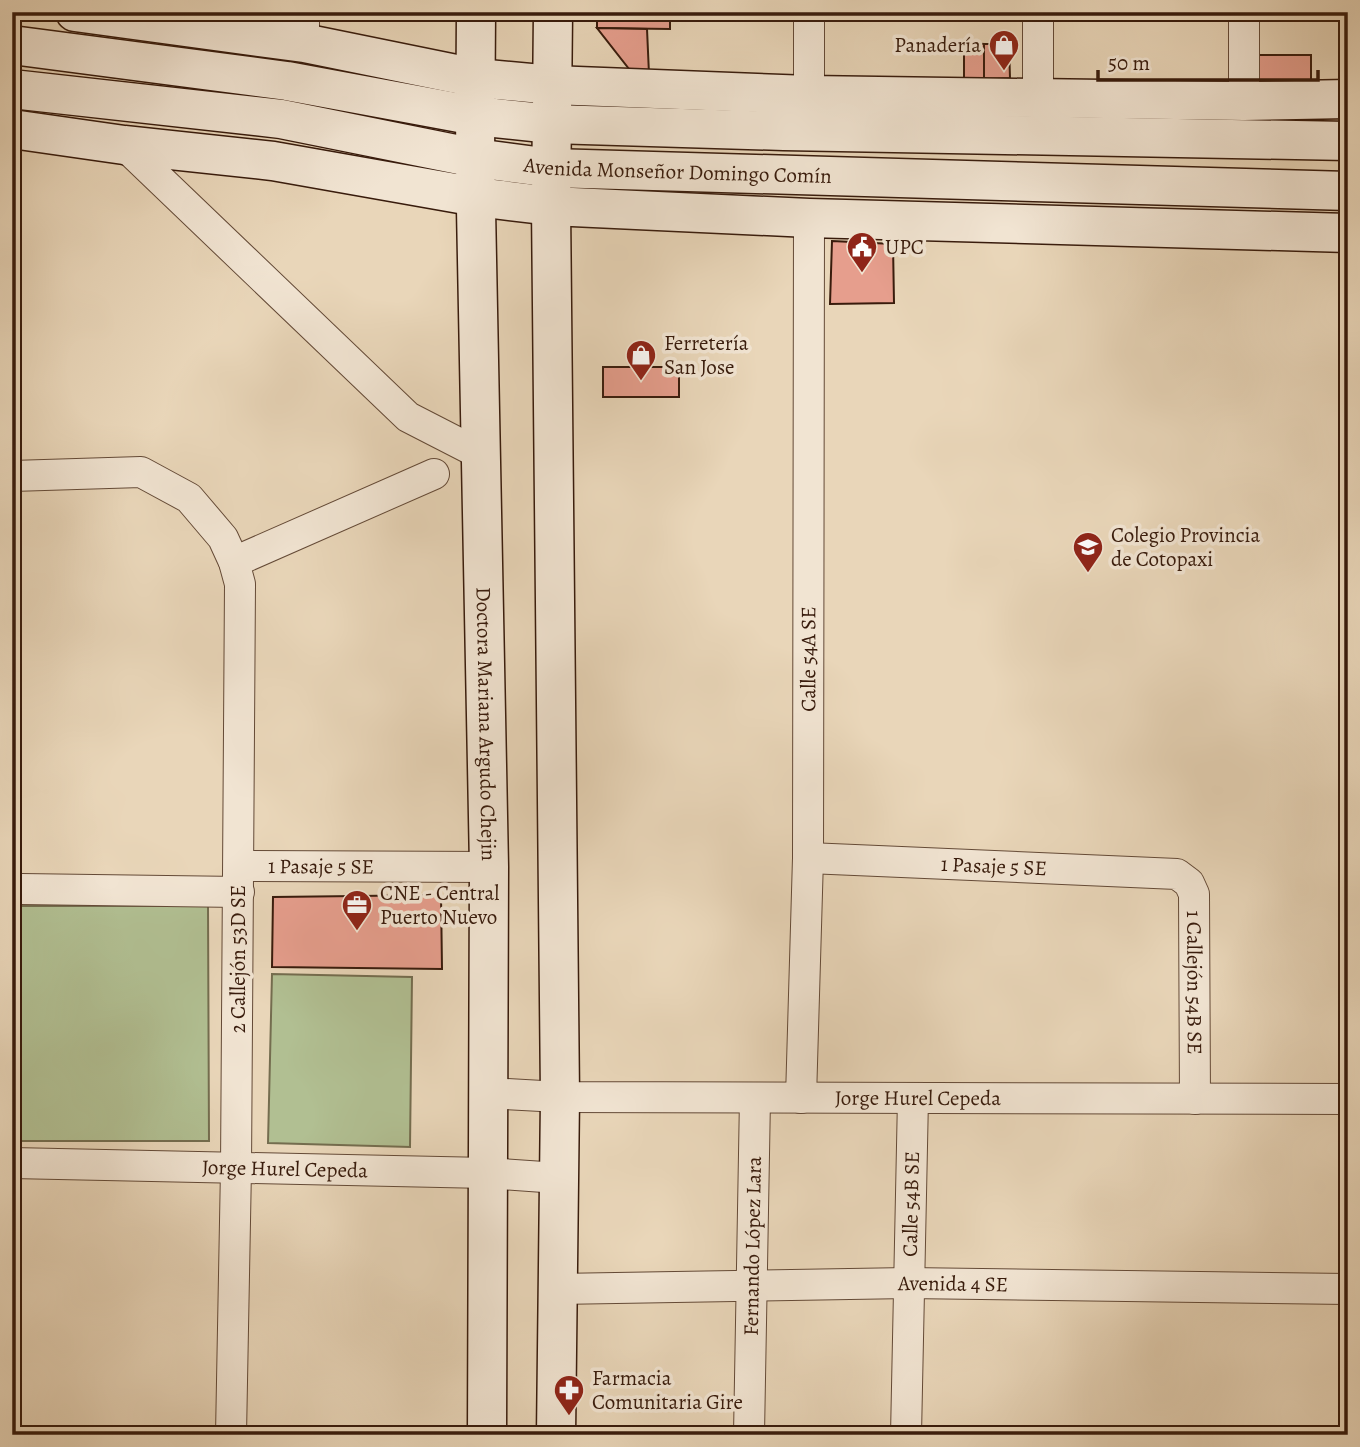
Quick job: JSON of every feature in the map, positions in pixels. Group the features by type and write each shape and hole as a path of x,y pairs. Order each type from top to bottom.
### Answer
{"main road":[{"path":"75,12 304,28 476,78 552,86 809,96 1244,101 1348,99"},
{"name":"Doctora Mariana Argudo Chejin","path":"476,12 475,158 489,867 486,1435"},
{"path":"553,12 551,206 560,1097 556,1435"},
{"name":"Avenida Monseñor Domingo Comín","path":"12,45 287,81 476,116 552,124 1348,141"},
{"name":"Avenida Monseñor Domingo Comín","path":"12,89 281,119 475,158 551,168 1348,191"},
{"name":"Avenida Monseñor Domingo Comín","path":"12,129 273,162 477,197 551,206 809,218 1348,233"}],"street":[{"path":"808,12 809,96"},
{"path":"1038,12 1038,97"},
{"path":"1244,12 1244,101"},
{"path":"124,145 408,417 482,455"},
{"name":"Calle 54A SE","path":"801,1098 808,858 809,218"},
{"name":"2 Callejón 53D SE","path":"12,477 141,472 189,498 223,538 240,584 236,1168 231,1435"},
{"path":"234,562 433,474"},
{"name":"1 Pasaje 5 SE","path":"808,858 1177,874"},
{"name":"1 Pasaje 5 SE","path":"21,889 489,867"},
{"name":"1 Callejón 54B SE","path":"1177,874 1189,883 1194,894 1195,1099"},
{"name":"Jorge Hurel Cepeda","path":"488,1093 560,1097 1348,1099"},
{"name":"Fernando López Lara","path":"749,1435 755,1098"},
{"name":"Calle 54B SE","path":"906,1435 913,1098"},
{"name":"Jorge Hurel Cepeda","path":"12,1163 487,1173 558,1178"},
{"name":"Avenida 4 SE","path":"557,1289 908,1283 1348,1289"}],"green space":[{"path":"14,906 208,906 209,1141 15,1141"},
{"path":"272,974 412,977 410,1147 268,1143"}],"building":[{"path":"597,12 670,12 670,29 597,28"},
{"path":"597,28 647,29 649,74 633,74"},
{"path":"964,43 984,44 984,79 964,78"},
{"path":"984,44 1009,44 1010,78 984,79"},
{"path":"1256,55 1311,55 1311,80 1255,80"},
{"name":"UPC","path":"832,241 893,244 894,303 830,304"},
{"name":"Ferretería San Jose","path":"603,367 679,367 679,397 603,397"},
{"name":"CNE - Central Puerto Nuevo","path":"441,895 442,969 272,967 273,897"}],"place":[{"name":"Panadería","path":"1004,72"},
{"name":"UPC","path":"862,274"},
{"name":"Ferretería San Jose","path":"641,382"},
{"name":"Colegio Provincia de Cotopaxi","path":"1088,574"},
{"name":"CNE - Central Puerto Nuevo","path":"357,932"},
{"name":"Farmacia Comunitaria Gire","path":"569,1417"}]}
